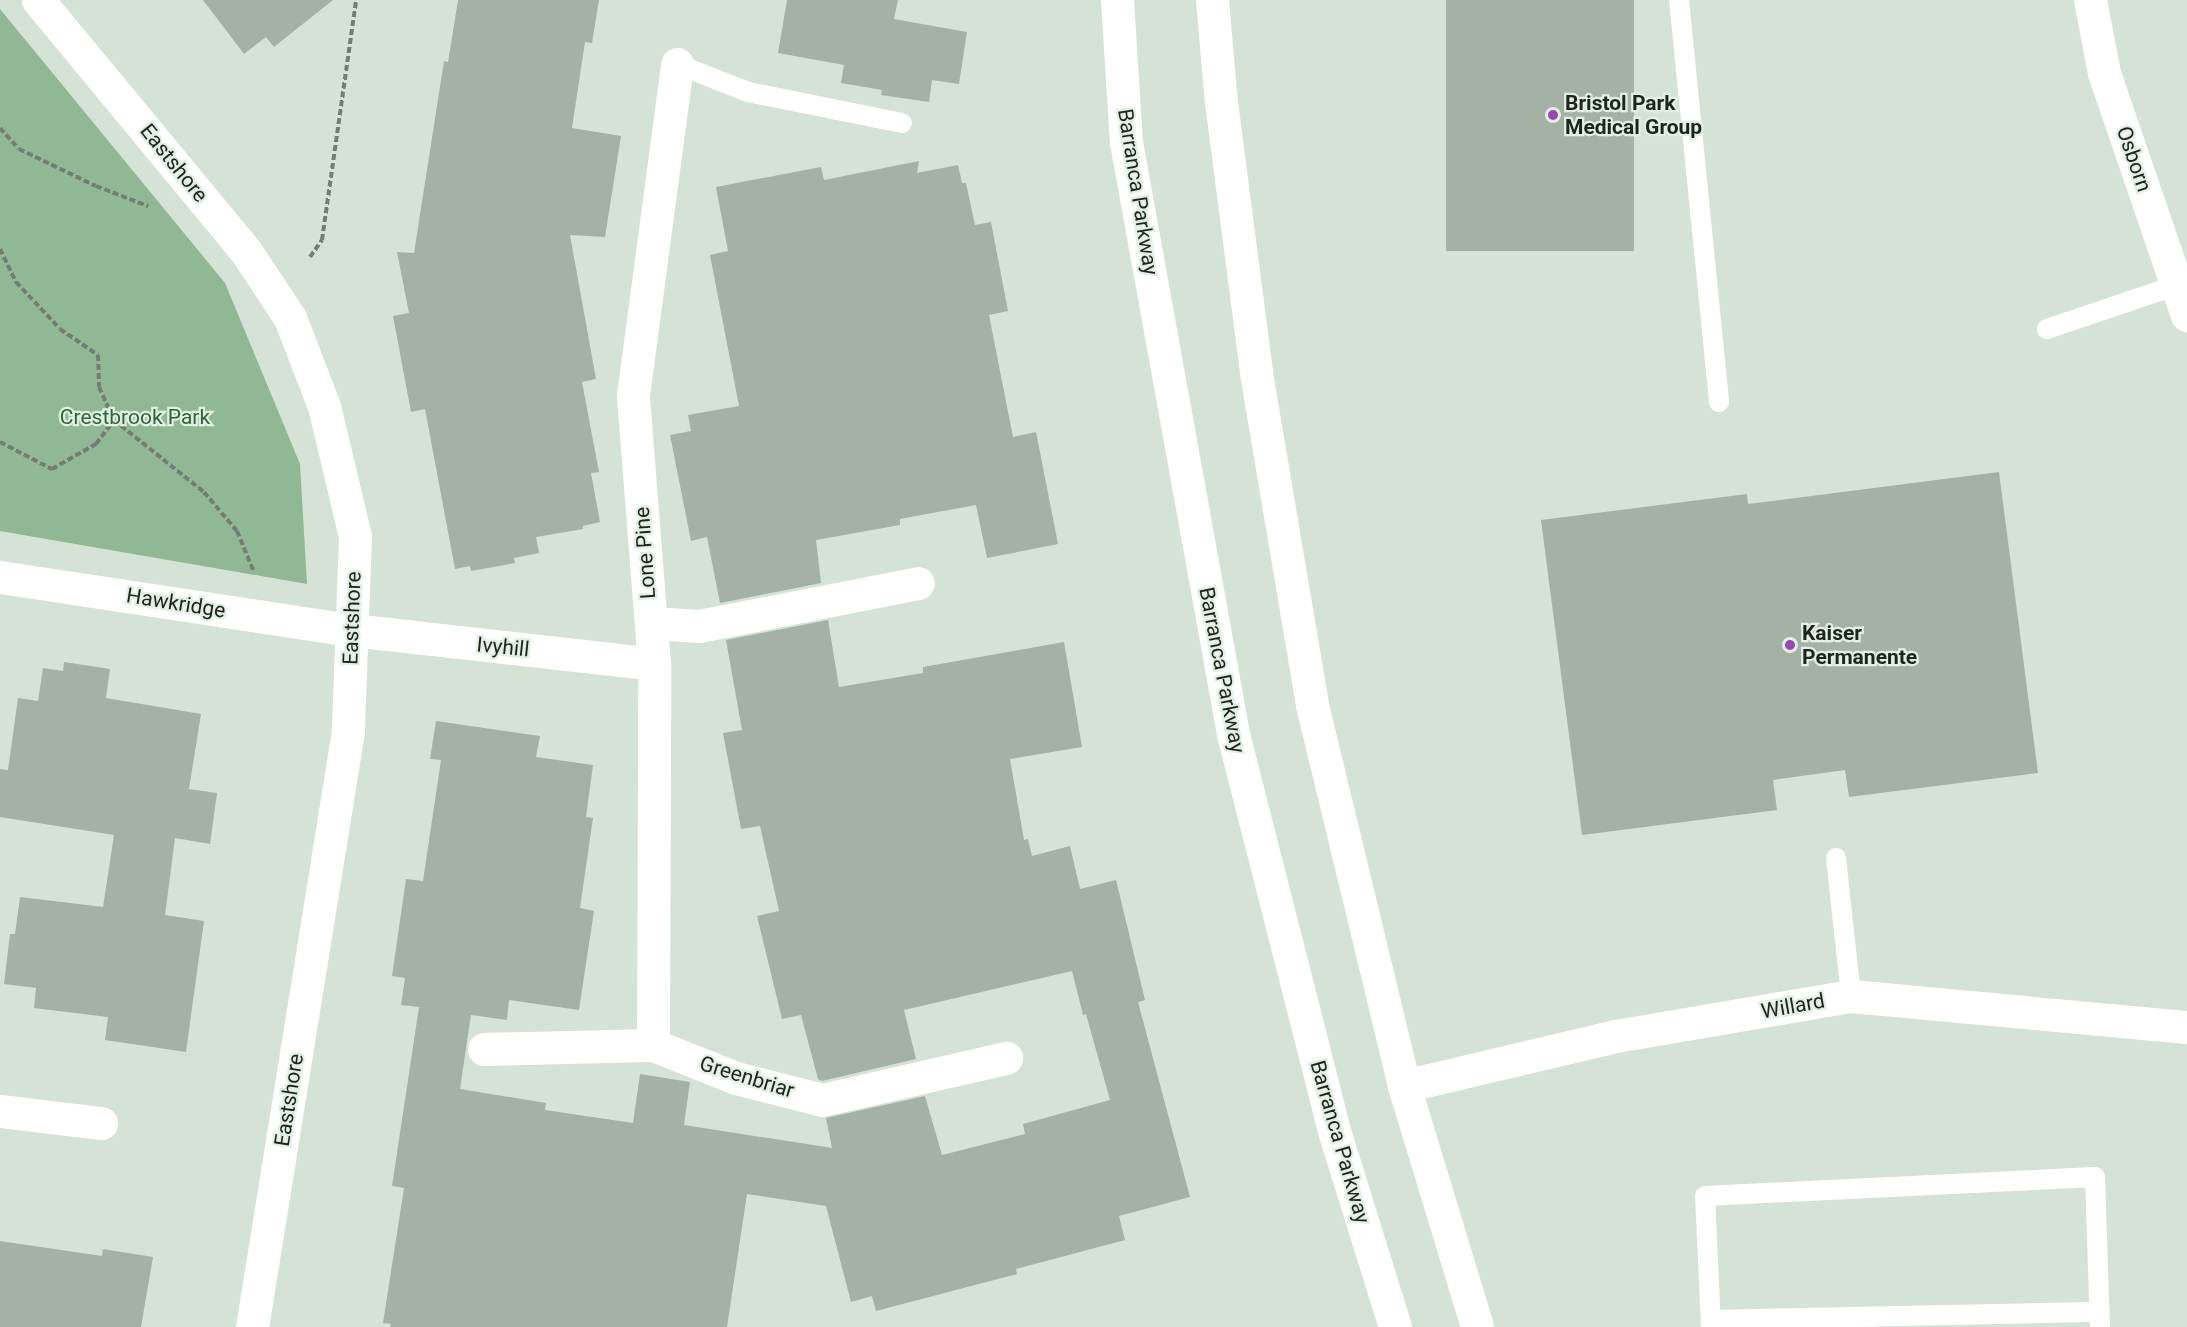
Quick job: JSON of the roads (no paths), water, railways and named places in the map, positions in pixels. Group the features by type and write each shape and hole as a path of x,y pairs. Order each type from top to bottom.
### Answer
{"street":[{"name":"Eastshore","path":"38,0 245,250 290,318 324,406 354,536 348,731 252,1327"},
{"name":"Barranca Parkway","path":"1117,0 1126,142 1233,734 1335,1134 1395,1327"},
{"path":"1212,0 1221,102 1256,373 1312,705 1404,1086 1477,1327"},
{"name":"Osborn","path":"2090,0 2104,73 2184,294"},
{"name":"Lone Pine","path":"653,1045 654,664 633,395 677,64"},
{"name":"Hawkridge","path":"0,577 352,630"},
{"path":"651,623 699,626 918,583"},
{"name":"Ivyhill","path":"352,630 654,664"},
{"name":"Willard","path":"1404,1086 1616,1035 1851,996 2187,1027"},
{"name":"Greenbriar","path":"484,1049 653,1045 736,1078 822,1100 1006,1058"},
{"path":"0,1111 101,1123"}],"lane":[{"path":"1679,0 1719,402"},
{"path":"677,64 748,93 903,123"},
{"path":"2047,329 2184,294"},
{"path":"1836,858 1851,996"},
{"path":"2095,1177 2100,1319 1711,1324 1705,1197 2095,1177"}],"place":[{"name":"Bristol Park Medical Group","path":"1553,115"},
{"name":"Kaiser Permanente","path":"1790,645"}],"park label":[{"name":"Crestbrook Park","path":"135,417"}]}
